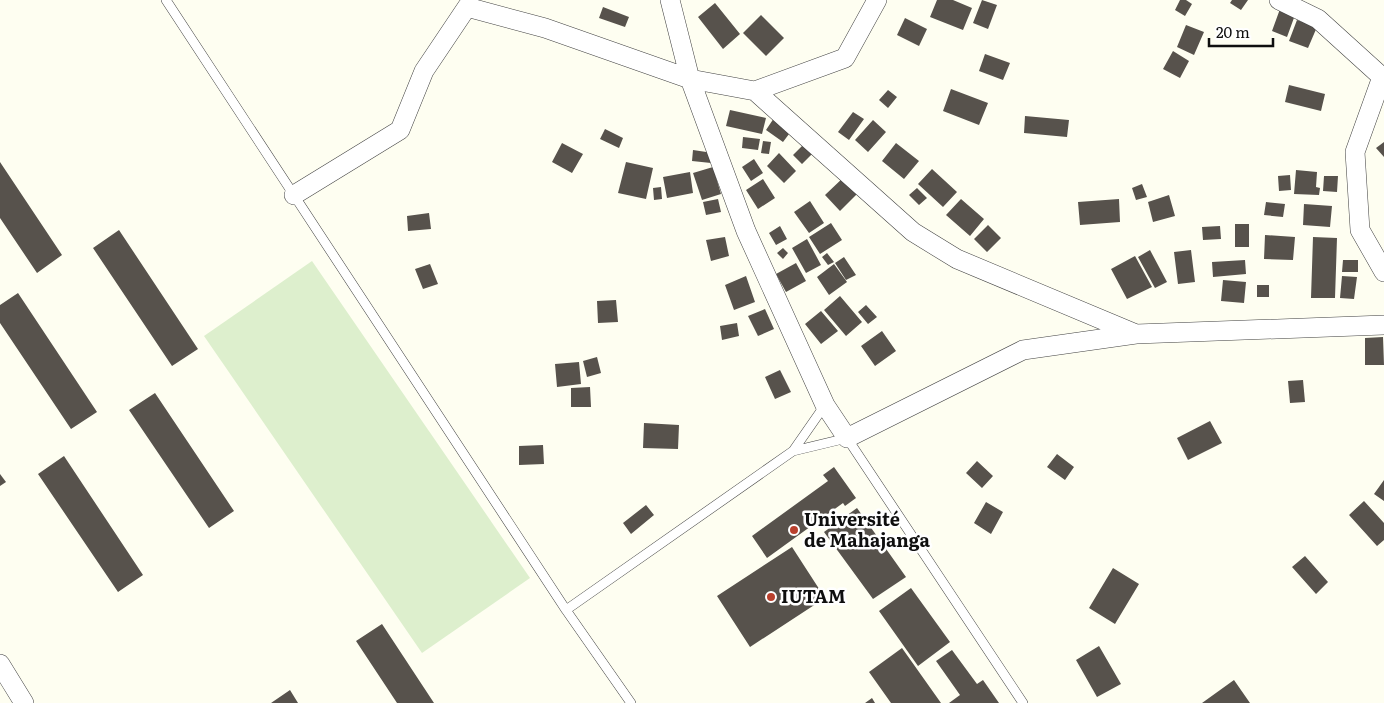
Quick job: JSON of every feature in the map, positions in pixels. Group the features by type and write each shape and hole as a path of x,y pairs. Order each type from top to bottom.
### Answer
{"street":[{"path":"670,0 690,79 746,231 825,404 847,438 1023,350 1136,334 1384,325"},
{"path":"294,195 400,130 424,71 467,7 544,28 690,79 755,91 845,58 877,0"},
{"path":"1279,0 1318,19 1382,76 1355,152 1360,230 1384,272"},
{"path":"755,91 913,232 957,259 1136,334"},
{"path":"0,664 24,703"}],"lane":[{"path":"166,0 566,610 631,703"},
{"path":"566,610 793,451 825,404"},
{"path":"793,451 847,438 1023,703"}],"green space":[{"path":"312,261 530,578 422,653 204,336"}],"building":[{"path":"937,0 953,0 972,8 963,30 930,17"},
{"path":"982,0 997,5 988,29 973,23"},
{"path":"1180,0 1186,0 1192,4 1185,16 1175,10"},
{"path":"1232,0 1248,0 1241,10 1230,3"},
{"path":"715,3 740,34 723,49 698,17"},
{"path":"603,7 629,17 625,27 599,18"},
{"path":"1280,9 1295,15 1287,37 1272,31"},
{"path":"761,15 784,38 766,56 743,33"},
{"path":"905,18 927,29 919,46 897,35"},
{"path":"1297,20 1317,27 1308,48 1289,41"},
{"path":"1186,25 1204,32 1194,55 1177,47"},
{"path":"1173,51 1189,61 1180,78 1163,69"},
{"path":"985,54 1010,63 1003,80 979,71"},
{"path":"1289,85 1325,94 1321,111 1285,102"},
{"path":"951,89 988,103 979,125 943,111"},
{"path":"888,90 897,97 888,108 879,100"},
{"path":"730,110 766,118 762,134 726,126"},
{"path":"853,112 864,119 849,140 838,132"},
{"path":"1025,116 1069,120 1067,137 1024,133"},
{"path":"774,118 792,130 783,142 766,130"},
{"path":"873,120 886,132 868,152 855,140"},
{"path":"605,129 623,138 619,148 600,139"},
{"path":"743,137 760,139 758,150 742,148"},
{"path":"763,141 771,142 769,154 761,153"},
{"path":"1384,142 1384,157 1376,148"},
{"path":"562,143 583,154 572,173 552,162"},
{"path":"896,143 919,161 904,179 882,161"},
{"path":"804,144 813,153 802,164 793,155"},
{"path":"693,150 713,153 711,163 692,161"},
{"path":"779,153 796,171 784,183 767,166"},
{"path":"754,159 763,173 751,181 742,167"},
{"path":"0,162 62,255 37,273 0,218"},
{"path":"626,162 653,168 646,199 618,193"},
{"path":"713,167 721,194 702,200 693,173"},
{"path":"932,169 957,192 943,207 918,184"},
{"path":"1296,170 1317,172 1316,187 1320,188 1319,195 1294,194"},
{"path":"690,172 693,193 667,198 663,177"},
{"path":"1290,175 1291,190 1279,191 1278,176"},
{"path":"845,176 860,191 840,211 825,195"},
{"path":"1324,176 1338,176 1337,192 1323,191"},
{"path":"763,179 775,198 758,209 746,190"},
{"path":"1142,184 1147,197 1136,200 1132,188"},
{"path":"661,187 662,199 654,200 653,188"},
{"path":"917,188 927,198 919,205 909,195"},
{"path":"1169,195 1175,216 1153,222 1148,202"},
{"path":"718,199 721,212 706,215 703,202"},
{"path":"961,199 984,219 970,236 946,215"},
{"path":"1119,199 1120,222 1080,225 1078,202"},
{"path":"810,201 824,223 809,233 794,212"},
{"path":"1266,202 1285,204 1283,217 1264,215"},
{"path":"1304,204 1332,206 1330,227 1303,225"},
{"path":"429,213 431,229 408,231 407,216"},
{"path":"831,223 842,240 820,254 809,237"},
{"path":"1235,224 1249,224 1249,247 1235,247"},
{"path":"988,225 1001,238 987,252 974,239"},
{"path":"780,226 787,239 776,245 769,233"},
{"path":"1220,226 1221,239 1203,240 1202,227"},
{"path":"119,230 198,349 172,366 93,248"},
{"path":"1265,235 1295,237 1293,260 1264,259"},
{"path":"725,237 729,256 711,261 706,240"},
{"path":"1313,237 1337,238 1335,298 1311,298"},
{"path":"807,239 821,265 806,273 792,248"},
{"path":"783,248 788,253 783,259 777,253"},
{"path":"1150,250 1167,282 1155,288 1138,257"},
{"path":"1191,250 1195,282 1178,284 1174,252"},
{"path":"827,253 834,262 828,265 822,257"},
{"path":"1135,256 1152,287 1127,299 1111,269"},
{"path":"844,257 856,275 846,280 835,263"},
{"path":"1245,260 1246,274 1213,277 1212,262"},
{"path":"1343,260 1358,260 1358,272 1342,272"},
{"path":"796,263 806,281 786,292 776,274"},
{"path":"430,264 438,284 423,289 415,269"},
{"path":"834,264 847,282 829,295 817,277"},
{"path":"746,276 755,302 734,310 725,285"},
{"path":"1342,276 1357,277 1354,299 1340,298"},
{"path":"1223,280 1246,282 1244,303 1221,301"},
{"path":"1257,285 1269,285 1269,297 1257,297"},
{"path":"18,293 97,412 71,429 0,323 0,305"},
{"path":"840,296 862,322 846,336 824,310"},
{"path":"616,300 618,322 598,323 597,301"},
{"path":"866,305 877,317 868,324 858,312"},
{"path":"765,309 774,329 758,336 748,316"},
{"path":"821,311 838,331 821,344 805,324"},
{"path":"737,323 739,336 722,340 720,326"},
{"path":"882,331 896,351 875,366 861,346"},
{"path":"1383,337 1384,365 1365,365 1365,338"},
{"path":"597,357 601,373 587,377 583,361"},
{"path":"579,362 581,384 557,387 555,364"},
{"path":"780,370 791,392 775,399 765,377"},
{"path":"1303,380 1305,402 1290,403 1288,381"},
{"path":"590,387 591,407 571,407 571,388"},
{"path":"155,393 234,511 209,528 129,410"},
{"path":"1210,421 1222,443 1188,460 1177,438"},
{"path":"644,423 679,425 678,449 643,448"},
{"path":"543,445 544,464 519,465 519,446"},
{"path":"1057,454 1074,467 1065,480 1047,467"},
{"path":"64,456 143,575 118,592 38,474"},
{"path":"977,461 993,476 982,488 966,473"},
{"path":"834,467 856,498 845,506 843,503 767,558 752,536 828,481 823,475"},
{"path":"0,474 6,482 0,486"},
{"path":"1384,480 1384,501 1374,494"},
{"path":"1364,501 1384,523 1384,540 1377,546 1349,515"},
{"path":"986,502 1003,512 991,534 974,523"},
{"path":"646,505 654,515 631,534 623,523"},
{"path":"857,508 906,577 873,599 824,532"},
{"name":"IUTAM","path":"792,547 825,598 750,647 717,596"},
{"path":"1305,556 1328,582 1316,594 1292,567"},
{"path":"1113,568 1139,584 1115,624 1089,608"},
{"path":"911,588 950,642 918,666 879,611"},
{"path":"382,624 434,703 397,703 356,641"},
{"path":"1099,646 1121,684 1097,697 1076,660"},
{"path":"902,648 941,703 891,703 869,672"},
{"path":"952,650 977,684 983,680 999,703 949,703 960,695 936,661"},
{"path":"1234,680 1250,703 1202,703"},
{"path":"290,690 298,703 271,703"},
{"path":"872,698 875,703 865,703"}],"place":[{"name":"Université de Mahajanga","path":"794,530"},
{"name":"IUTAM","path":"771,597"}]}
